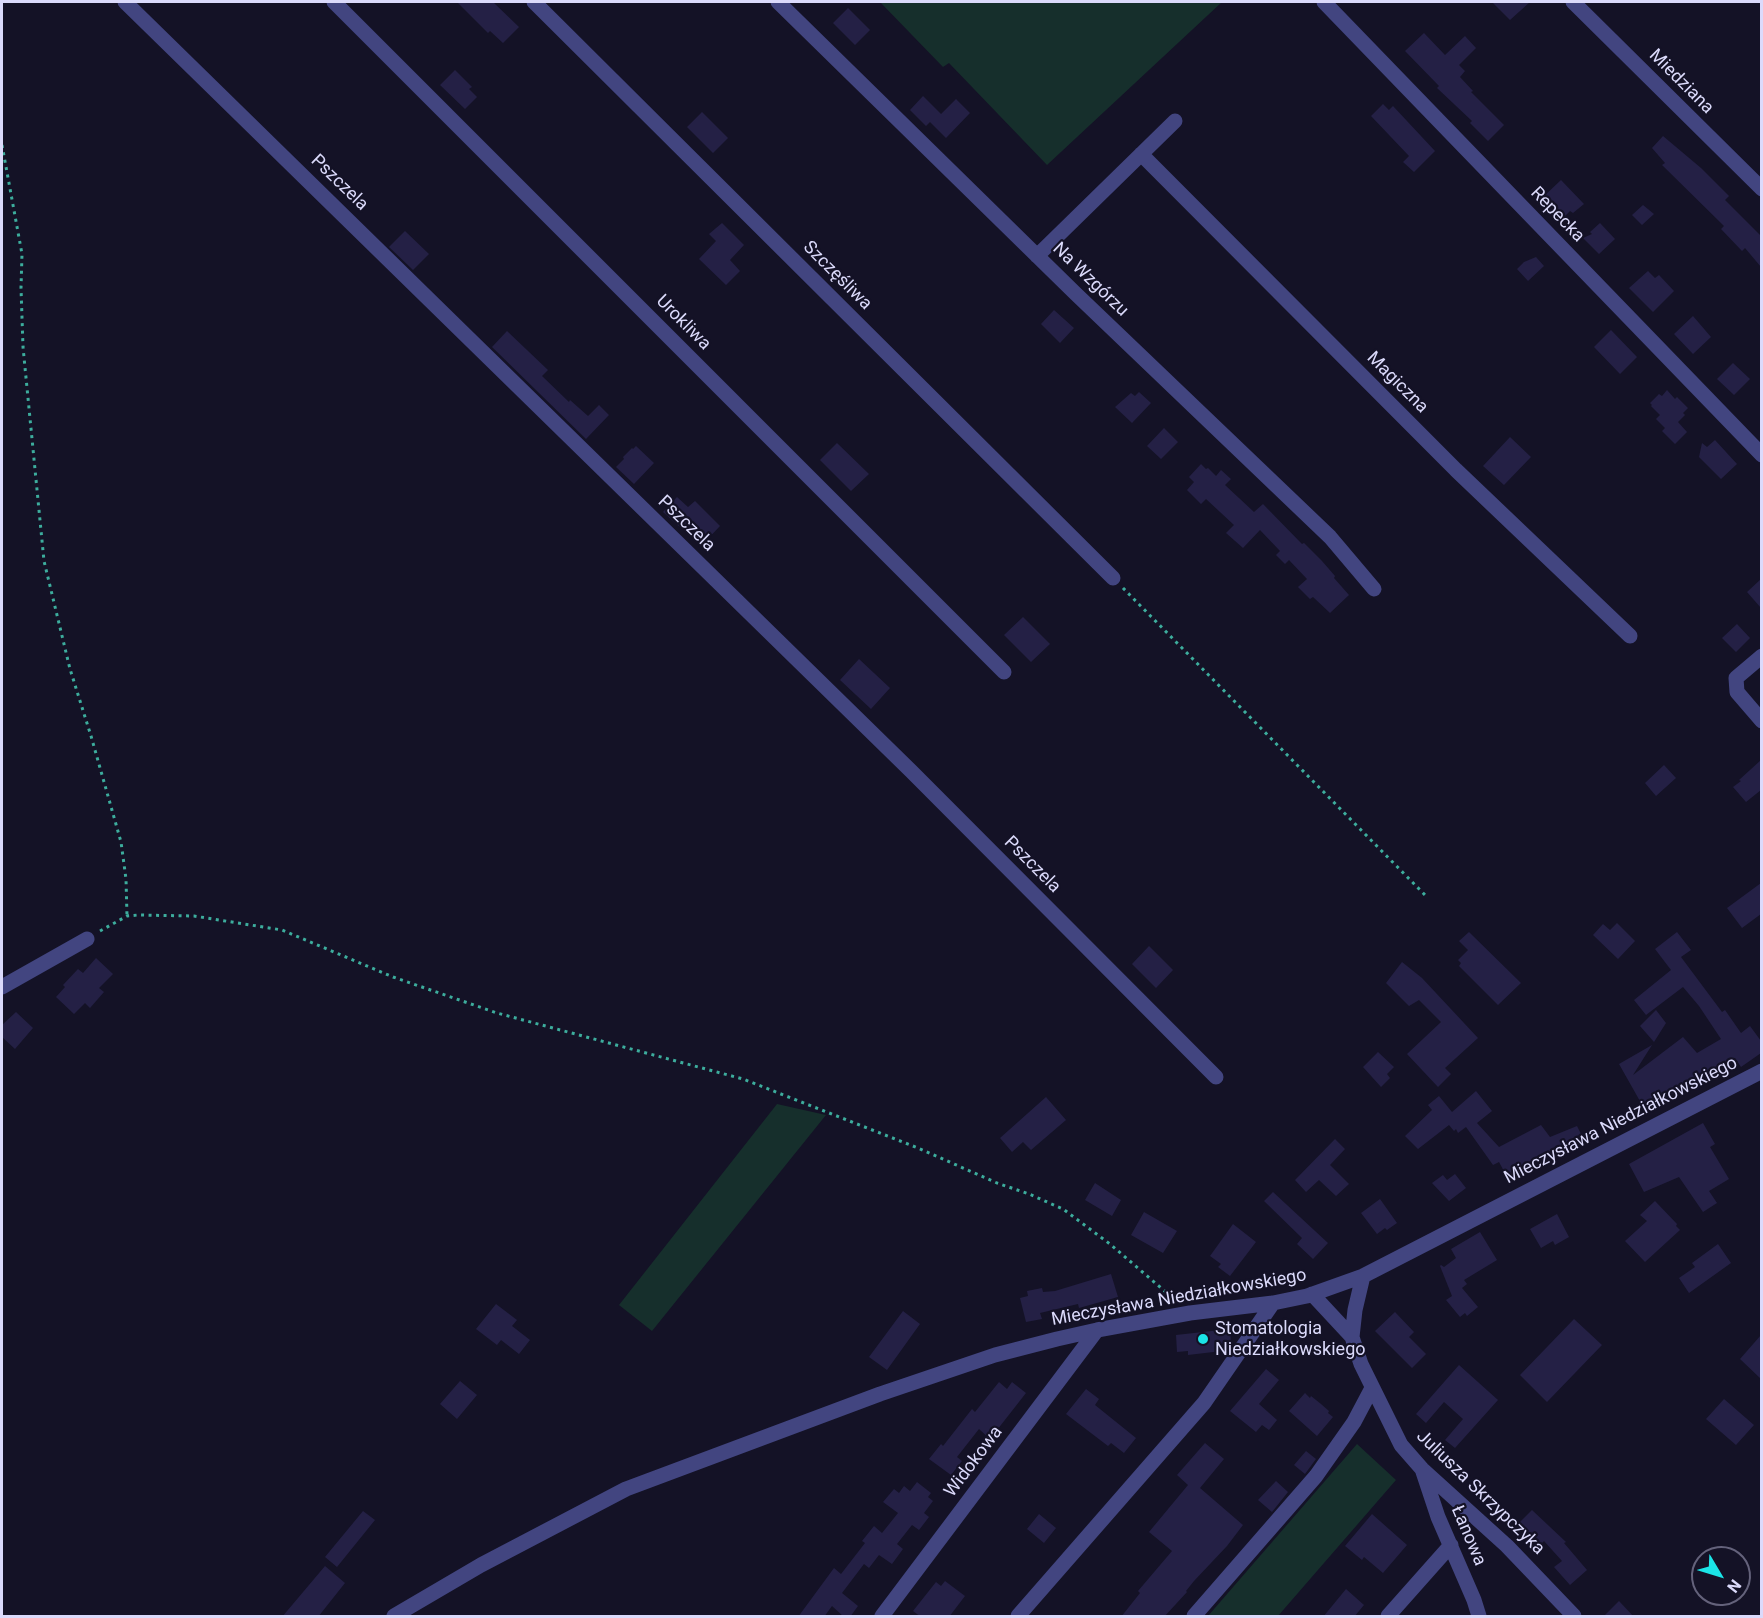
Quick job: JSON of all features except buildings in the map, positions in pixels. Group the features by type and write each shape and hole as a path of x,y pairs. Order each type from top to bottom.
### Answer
{"street":[{"name":"Pszczela","path":"126,2 911,771 1216,1077"},
{"name":"Urokliwa","path":"334,2 1004,672"},
{"name":"Szczęśliwa","path":"534,2 1113,578"},
{"name":"Na Wzgórzu","path":"778,2 1037,256 1330,537 1374,589"},
{"name":"Repecka","path":"1324,2 1761,455"},
{"name":"Miedziana","path":"1573,2 1761,189"},
{"path":"1037,256 1175,121"},
{"name":"Magiczna","path":"1141,154 1456,470 1630,636"},
{"path":"1761,656 1736,678 1737,692 1761,721"},
{"path":"2,987 87,939"},
{"name":"Mieczysława Niedziałkowskiego","path":"394,1617 482,1565 626,1489 880,1394 995,1355 1097,1330 1190,1313 1273,1303 1312,1294 1363,1276 1761,1071"},
{"name":"Juliusza Skrzypczyka","path":"1352,1337 1355,1310 1363,1276"},
{"name":"Juliusza Skrzypczyka","path":"1312,1294 1352,1337 1361,1364 1401,1445 1422,1469 1507,1546 1574,1617"},
{"path":"1018,1617 1204,1403 1273,1303"},
{"name":"Widokowa","path":"882,1617 1097,1330"},
{"path":"1194,1617 1316,1476 1354,1422 1372,1388"},
{"name":"Łanowa","path":"1422,1469 1438,1517 1474,1600 1479,1617"},
{"path":"1388,1617 1451,1545"}],"path":[{"path":"2,145 22,254 23,347 44,561 70,669 121,842 126,879 127,916"},
{"path":"1113,578 1425,895"},
{"path":"87,939 127,916 194,916 282,930 393,976 497,1013 743,1079 918,1148 1063,1209 1110,1244 1190,1313"}],"green space":[{"path":"880,2 1222,2 1047,165 949,63 943,67"},
{"path":"777,1104 826,1115 652,1331 619,1305"},
{"path":"1357,1444 1396,1480 1278,1616 1208,1616"}],"place":[{"name":"Stomatologia Niedziałkowskiego","path":"1203,1339"}]}
